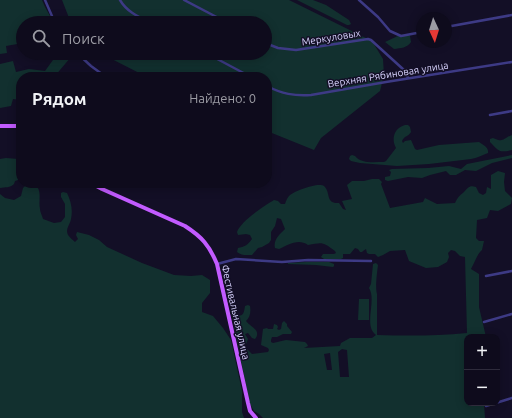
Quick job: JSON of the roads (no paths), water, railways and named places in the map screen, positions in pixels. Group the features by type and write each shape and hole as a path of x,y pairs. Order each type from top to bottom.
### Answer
{"main road":[{"path":"0,126 16,126"},
{"name":"Фестивальная улица","path":"100,188 185,226 197,233 207,244 217,264 250,411 256,418"}],"street":[{"path":"45,0 52,16"},
{"path":"120,0 130,12 138,16"},
{"path":"184,0 215,16"},
{"path":"359,0 378,17 390,31 401,36 416,33"},
{"path":"452,26 512,15"},
{"name":"Меркуловых","path":"272,46 278,48 296,50 368,39 404,70 408,78"},
{"path":"85,60 99,72"},
{"path":"219,60 242,72"},
{"name":"Верхняя Рябиновая улица","path":"272,89 286,94 299,96 311,95 512,62"},
{"path":"490,115 512,110"},
{"path":"217,264 236,259 282,262 308,260 371,262"},
{"path":"486,276 512,271"},
{"path":"484,322 512,314"},
{"path":"500,402 512,398"}]}
